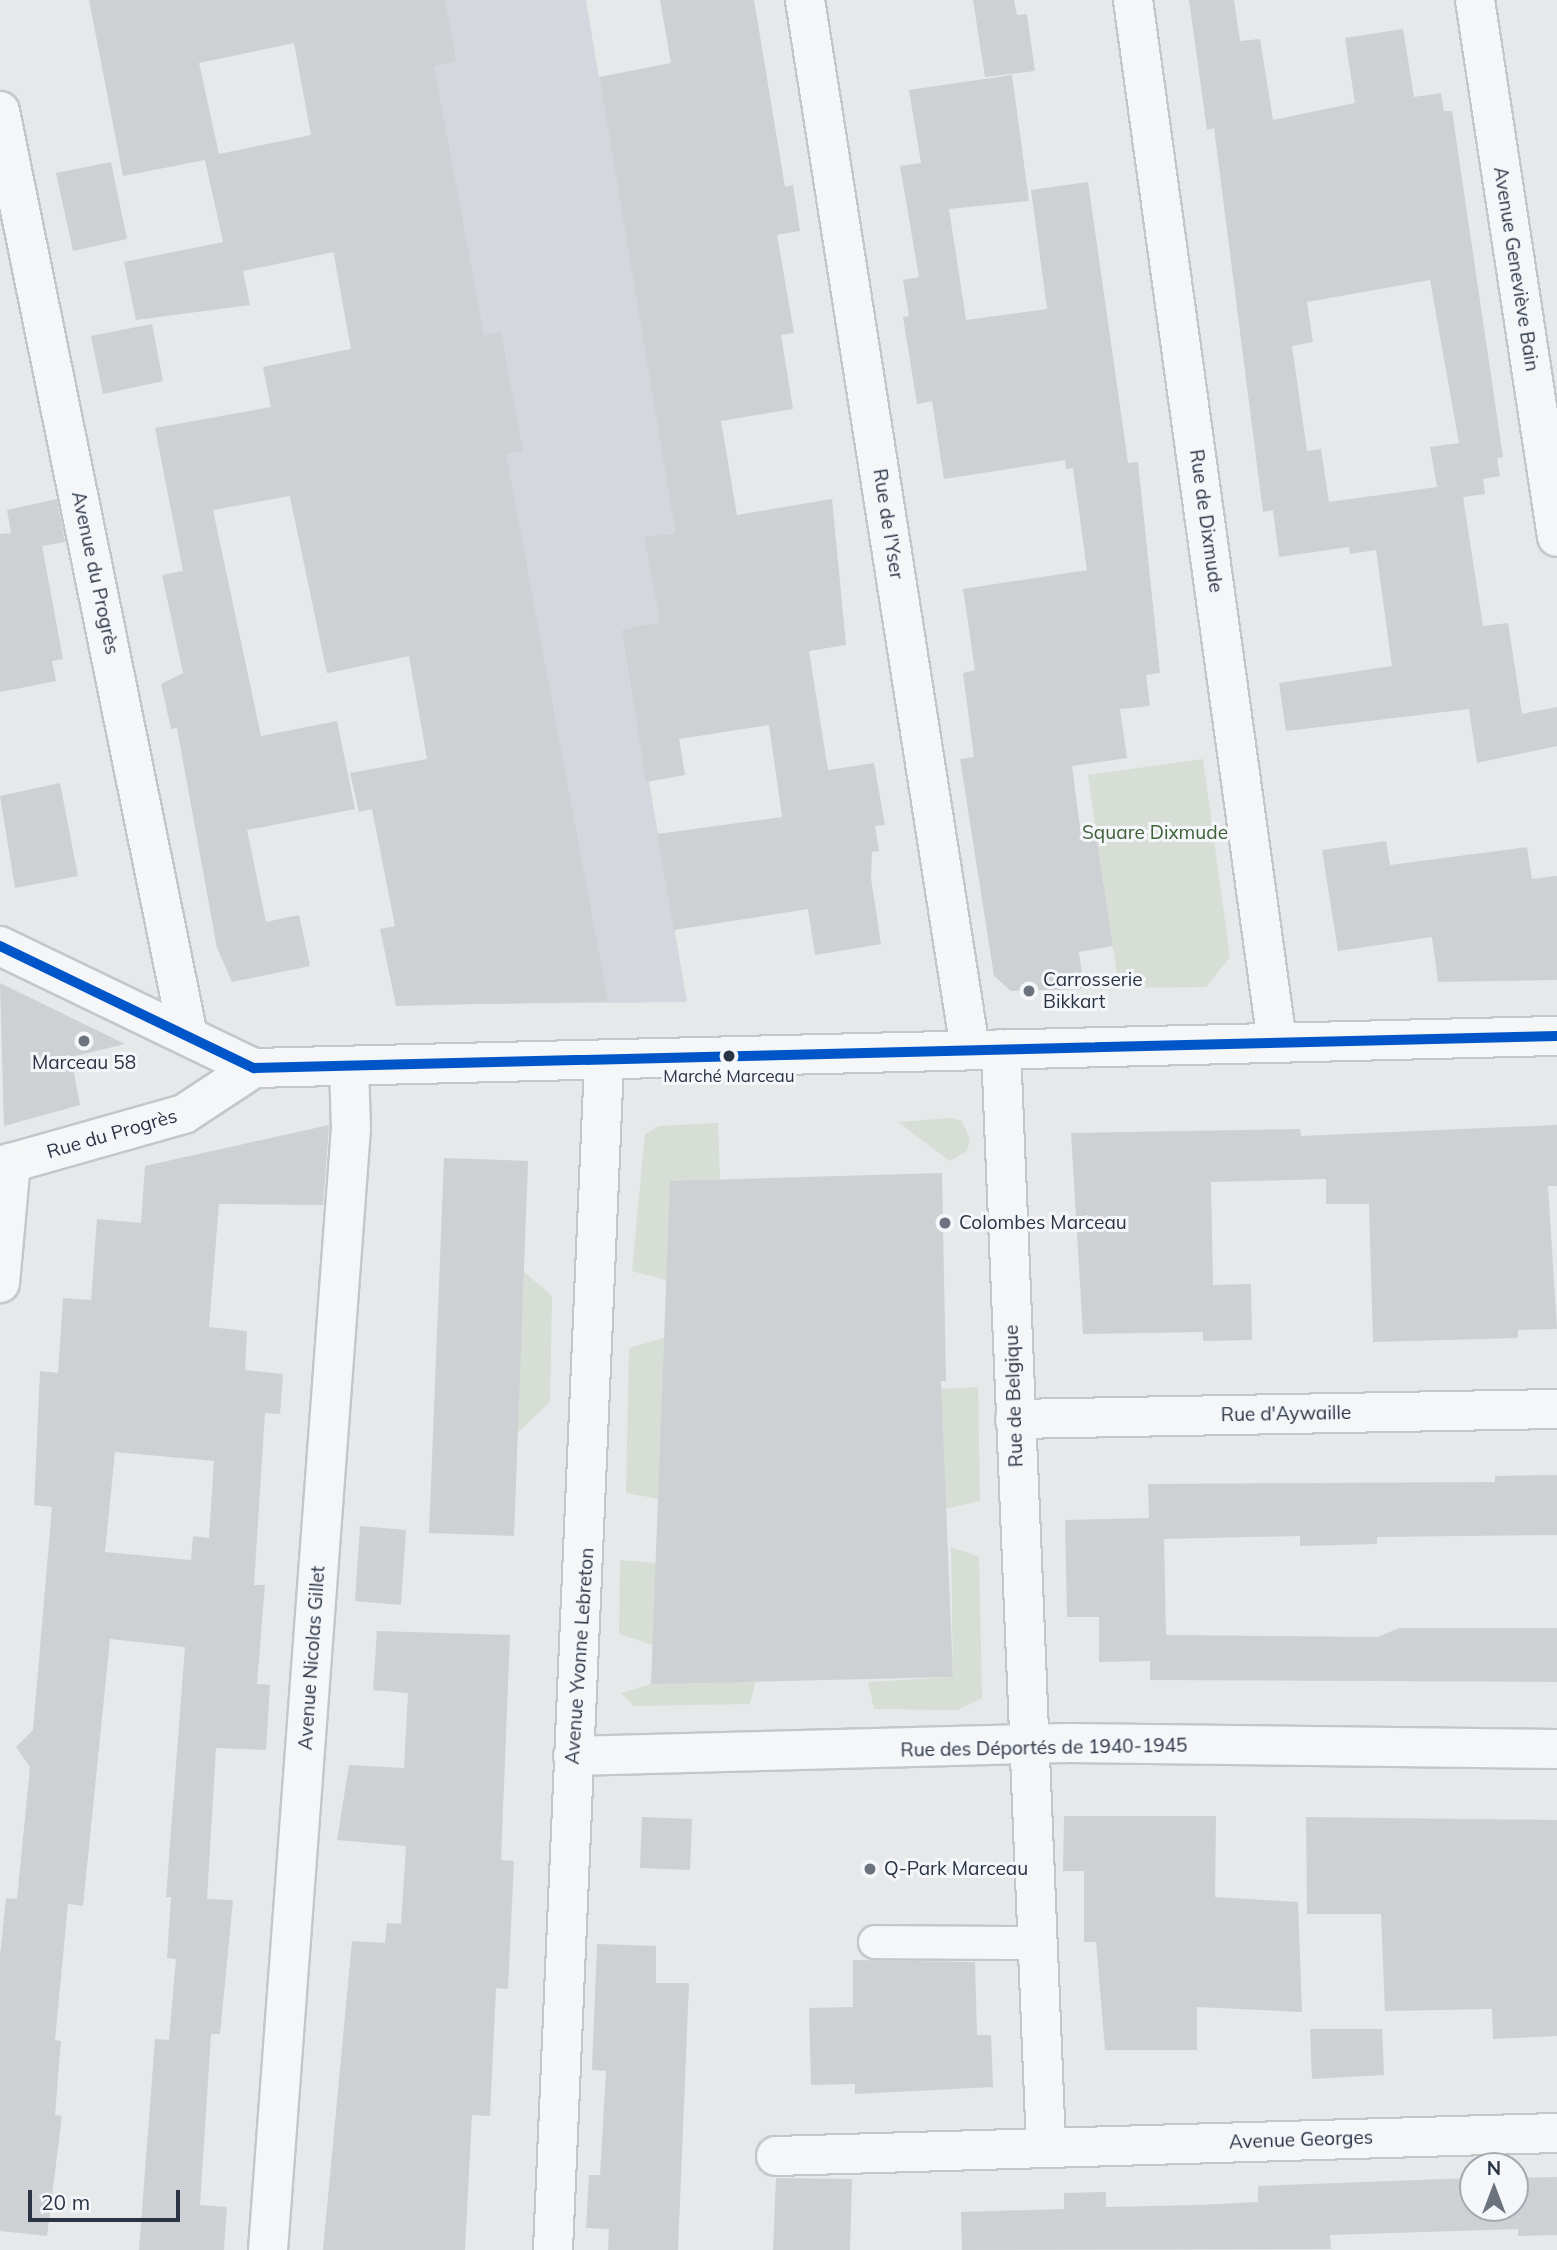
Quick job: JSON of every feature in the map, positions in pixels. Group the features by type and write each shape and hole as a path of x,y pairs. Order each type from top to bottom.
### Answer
{"street":[{"name":"Rue de l'Yser","path":"805,0 986,1049"},
{"name":"Rue de Dixmude","path":"1133,0 1277,1042"},
{"name":"Avenue Geneviève Bain","path":"1475,0 1557,537"},
{"name":"Avenue du Progrès","path":"0,111 188,1036"},
{"path":"0,946 254,1068 604,1062 986,1049 1557,1036"},
{"name":"Rue de Belgique","path":"986,1049 1015,1419 1028,1744"},
{"name":"Avenue Yvonne Lebreton","path":"554,2250 573,1756 582,1671 604,1062"},
{"name":"Avenue Nicolas Gillet","path":"268,2250 350,1143 349,1067"},
{"name":"Rue du Progrès","path":"6,1164 184,1114 254,1068"},
{"path":"0,1283 6,1164"},
{"name":"Rue d'Aywaille","path":"1015,1419 1557,1409"},
{"path":"1028,1744 1046,2147"},
{"name":"Rue des Déportés de 1940-1945","path":"573,1756 1028,1744 1557,1749"},
{"name":"Avenue Georges","path":"776,2155 1557,2133"}],"lane":[{"path":"875,1942 1035,1943"}],"shaded area":[{"path":"287,0 586,0 675,533 645,537 661,623 623,630 687,1002 473,1004 409,656 327,673 263,367 351,349"}],"green space":[{"name":"Square Dixmude","path":"1203,759 1230,957 1206,987 1119,988 1088,775"},
{"path":"952,1118 962,1121 970,1140 967,1151 950,1161 898,1122"},
{"path":"718,1123 720,1180 666,1280 632,1271 645,1134 659,1126"},
{"path":"524,1272 552,1296 550,1402 517,1433"},
{"path":"664,1338 659,1499 626,1493 629,1348"},
{"path":"978,1387 980,1501 944,1509 941,1389"},
{"path":"951,1547 979,1557 982,1698 957,1710 874,1709 868,1682 953,1677"},
{"path":"620,1560 656,1563 653,1645 619,1634"},
{"path":"756,1680 750,1704 634,1706 621,1693 651,1684"}],"building":[{"path":"89,0 445,0 456,61 434,66 484,335 501,332 523,451 506,454 608,1001 396,1006 380,929 395,926 372,809 359,812 350,773 427,759 409,656 327,673 290,496 213,510 261,736 337,721 355,809 247,830 266,922 299,915 310,966 232,982 217,948 177,728 171,729 161,684 183,673 162,575 183,571 155,428 271,407 263,367 351,349 334,252 243,271 250,305 136,320 124,262 223,242 205,160 123,176","holes":["294,43 311,135 219,154 199,63"]},
{"path":"660,0 754,0 785,187 793,185 800,231 777,235 794,333 781,335 793,409 721,421 737,515 832,499 846,645 809,651 828,770 874,763 885,825 875,826 879,851 872,852 871,878 881,944 815,955 808,909 674,930 657,834 782,817 769,725 679,739 685,775 646,782 622,630 660,622 644,537 675,533 599,77 671,63"},
{"path":"973,0 1014,0 1017,15 1027,14 1035,71 985,77"},
{"path":"1189,0 1234,0 1240,41 1260,39 1273,120 1355,103 1345,38 1403,29 1414,97 1441,93 1444,111 1452,111 1503,457 1497,458 1500,476 1483,479 1485,494 1463,497 1483,626 1508,623 1522,714 1557,707 1557,746 1477,763 1469,709 1286,731 1279,683 1392,666 1376,550 1350,554 1349,547 1279,557 1273,510 1263,512 1214,128 1207,130","holes":["1430,280 1459,443 1430,447 1437,487 1329,502 1321,449 1307,451 1292,346 1313,342 1307,302"]},
{"path":"1012,75 1029,201 949,209 966,320 1047,309 1031,190 1088,182 1128,463 1138,462 1160,673 1146,675 1150,706 1120,709 1127,758 1072,766 1081,835 1096,833 1113,946 1079,952 1084,989 1011,991 994,976 960,759 974,757 963,673 975,670 963,589 1087,570 1073,468 1066,469 1065,460 944,479 932,401 917,404 903,317 909,316 903,280 919,277 900,166 921,163 909,90"},
{"path":"111,162 127,239 73,251 56,173"},
{"path":"152,324 163,381 103,394 91,336"},
{"path":"57,499 65,542 42,546 63,659 52,661 56,681 0,692 0,534 11,533 7,510"},
{"path":"60,783 78,876 15,888 0,796"},
{"path":"1386,841 1390,865 1527,847 1532,879 1557,876 1557,980 1438,982 1432,937 1338,951 1322,850"},
{"path":"0,983 125,1044 71,1057 80,1105 4,1126"},
{"path":"329,1125 323,1205 219,1204 209,1327 247,1331 245,1370 283,1374 280,1414 265,1413 254,1585 265,1585 257,1684 270,1685 266,1750 216,1748 207,1899 233,1900 220,2034 211,2034 200,2205 227,2207 224,2250 139,2250 155,2039 169,2040 176,1959 167,1958 171,1897 166,1897 185,1647 110,1639 83,1906 68,1904 55,2040 61,2041 55,2115 62,2116 47,2236 0,2231 0,1956 6,1898 17,1899 30,1767 16,1747 33,1730 52,1507 34,1505 40,1371 58,1373 63,1298 91,1300 97,1219 141,1223 145,1166","holes":["115,1452 214,1461 209,1538 193,1536 191,1560 105,1552"]},
{"path":"1557,1125 1557,1186 1548,1186 1557,1329 1518,1330 1518,1338 1373,1342 1369,1204 1326,1204 1326,1179 1211,1182 1213,1285 1251,1284 1252,1340 1203,1341 1203,1332 1083,1334 1071,1133 1300,1129 1301,1136"},
{"path":"444,1158 528,1161 514,1536 429,1533"},
{"path":"942,1173 946,1381 941,1381 953,1677 651,1684 670,1181"},
{"path":"1557,1475 1557,1535 1377,1537 1377,1544 1300,1546 1300,1536 1164,1539 1166,1635 1378,1637 1399,1628 1557,1628 1557,1682 1150,1680 1150,1661 1099,1662 1099,1617 1067,1617 1065,1520 1149,1518 1148,1484 1495,1482 1495,1476"},
{"path":"360,1526 406,1530 401,1605 355,1601"},
{"path":"377,1631 510,1635 501,1860 514,1861 508,1989 496,1988 490,2116 472,2115 465,2250 323,2250 352,1941 385,1943 387,1923 401,1924 406,1846 337,1840 349,1765 404,1768 408,1693 373,1690"},
{"path":"1064,1816 1216,1816 1215,1897 1298,1902 1302,2012 1197,2007 1197,2050 1105,2050 1096,1942 1084,1942 1084,1871 1063,1871"},
{"path":"642,1817 692,1819 690,1870 640,1868"},
{"path":"1306,1817 1557,1820 1557,2036 1493,2039 1492,2009 1385,2011 1381,1914 1307,1914"},
{"path":"597,1944 656,1946 656,1983 689,1983 678,2250 608,2250 609,2229 586,2228 589,2175 600,2175 606,2071 592,2070"},
{"path":"853,1960 975,1962 977,2035 991,2035 993,2087 855,2094 855,2084 811,2085 809,2008 853,2007"},
{"path":"1310,2029 1382,2029 1384,2075 1312,2079"},
{"path":"1557,2177 1557,2235 1518,2236 1518,2229 1330,2235 1331,2249 962,2250 961,2212 1064,2209 1064,2193 1106,2192 1106,2207 1199,2205 1258,2202 1258,2186 1459,2179 1459,2222 1529,2222 1529,2178"},
{"path":"776,2178 852,2179 850,2250 773,2250"}],"transit line":[{"path":"0,946 254,1068 1557,1036"}],"place":[{"name":"Carrosserie Bikkart","path":"1029,991"},
{"name":"Marceau 58","path":"84,1041"},
{"name":"Marché Marceau","path":"729,1056"},
{"name":"Colombes Marceau","path":"945,1223"},
{"name":"Q-Park Marceau","path":"870,1869"}]}
